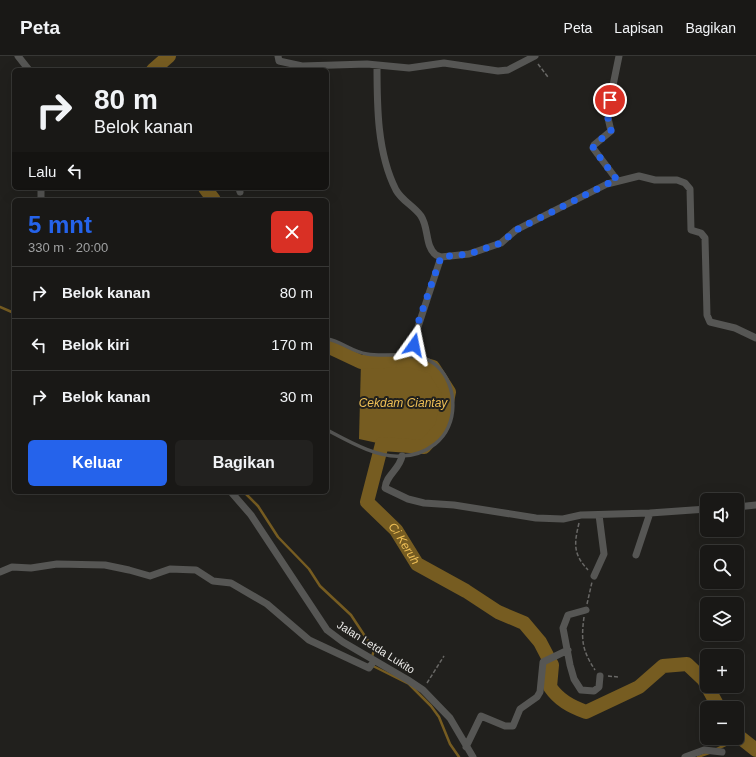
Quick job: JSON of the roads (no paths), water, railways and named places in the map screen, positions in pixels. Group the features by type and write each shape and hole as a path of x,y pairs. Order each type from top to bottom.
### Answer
{"street":[{"path":"18,56 27,68"},
{"path":"278,56 279,61 302,66 346,60 409,68 444,63 498,71 508,70 534,57"},
{"path":"617,180 593,148 594,145 611,131 611,125 608,118 619,56"},
{"path":"377,65 377,112 380,135 389,172 396,190 402,199 413,206 422,217 433,253 441,257 469,254 501,243 516,230 617,180 640,176 655,180 677,180 685,183 690,189 690,227 693,232 704,235 705,238 707,315 710,322 735,328 756,338"},
{"path":"412,355 415,336 441,257"},
{"path":"399,456 398,468 386,482 385,488 415,501 434,505 454,505 536,518 562,520 581,515 700,509"},
{"name":"Jalan Letda Lukito","path":"233,494 251,515 327,630 372,662 423,690 450,718 473,757"},
{"path":"744,506 756,505"},
{"path":"636,555 650,513"},
{"path":"594,576 604,554 599,515"},
{"path":"0,572 12,567 31,568 65,564 105,565 150,576 170,569 196,570 213,581 231,583 267,604 309,640 366,667 372,662"},
{"path":"586,610 568,615 563,628 574,679 581,690 594,691 599,687 600,676"},
{"path":"466,747 481,716 505,726 512,726 520,710 537,698 540,692 543,662 568,650"},
{"path":"685,757 695,752 712,750 722,752"}],"lane":[{"path":"329,340 365,354 412,355 424,358 436,365 448,379 453,396 452,414 446,430 436,444 422,452 399,456 369,449 329,431"}],"water":[{"name":"Cekdam Ciantay","path":"371,358 409,360 433,367 449,392 442,427 424,446 382,444 359,439 361,362"}],"waterway":[{"name":"Ci Keruh","path":"155,68 169,56"},
{"name":"Ci Keruh","path":"206,190 212,198"},
{"path":"0,307 12,312"},
{"name":"Ci Keruh","path":"329,347 361,362 409,360 433,367 449,392 442,427 424,447 382,444 367,502 396,530 417,564 466,591 498,612 524,623 540,642 552,665 550,687 557,696 570,705 586,712 639,687 663,666 687,664 700,676"},
{"path":"246,494 258,506 278,537 309,569 320,586 351,615 374,650 372,657"},
{"path":"373,666 409,684 431,706 439,717 450,744 459,757"},
{"name":"Ci Keruh","path":"711,693 715,701"},
{"name":"Ci Keruh","path":"744,741 756,750"},
{"path":"717,749 725,745"},
{"path":"698,757 709,753"}]}
